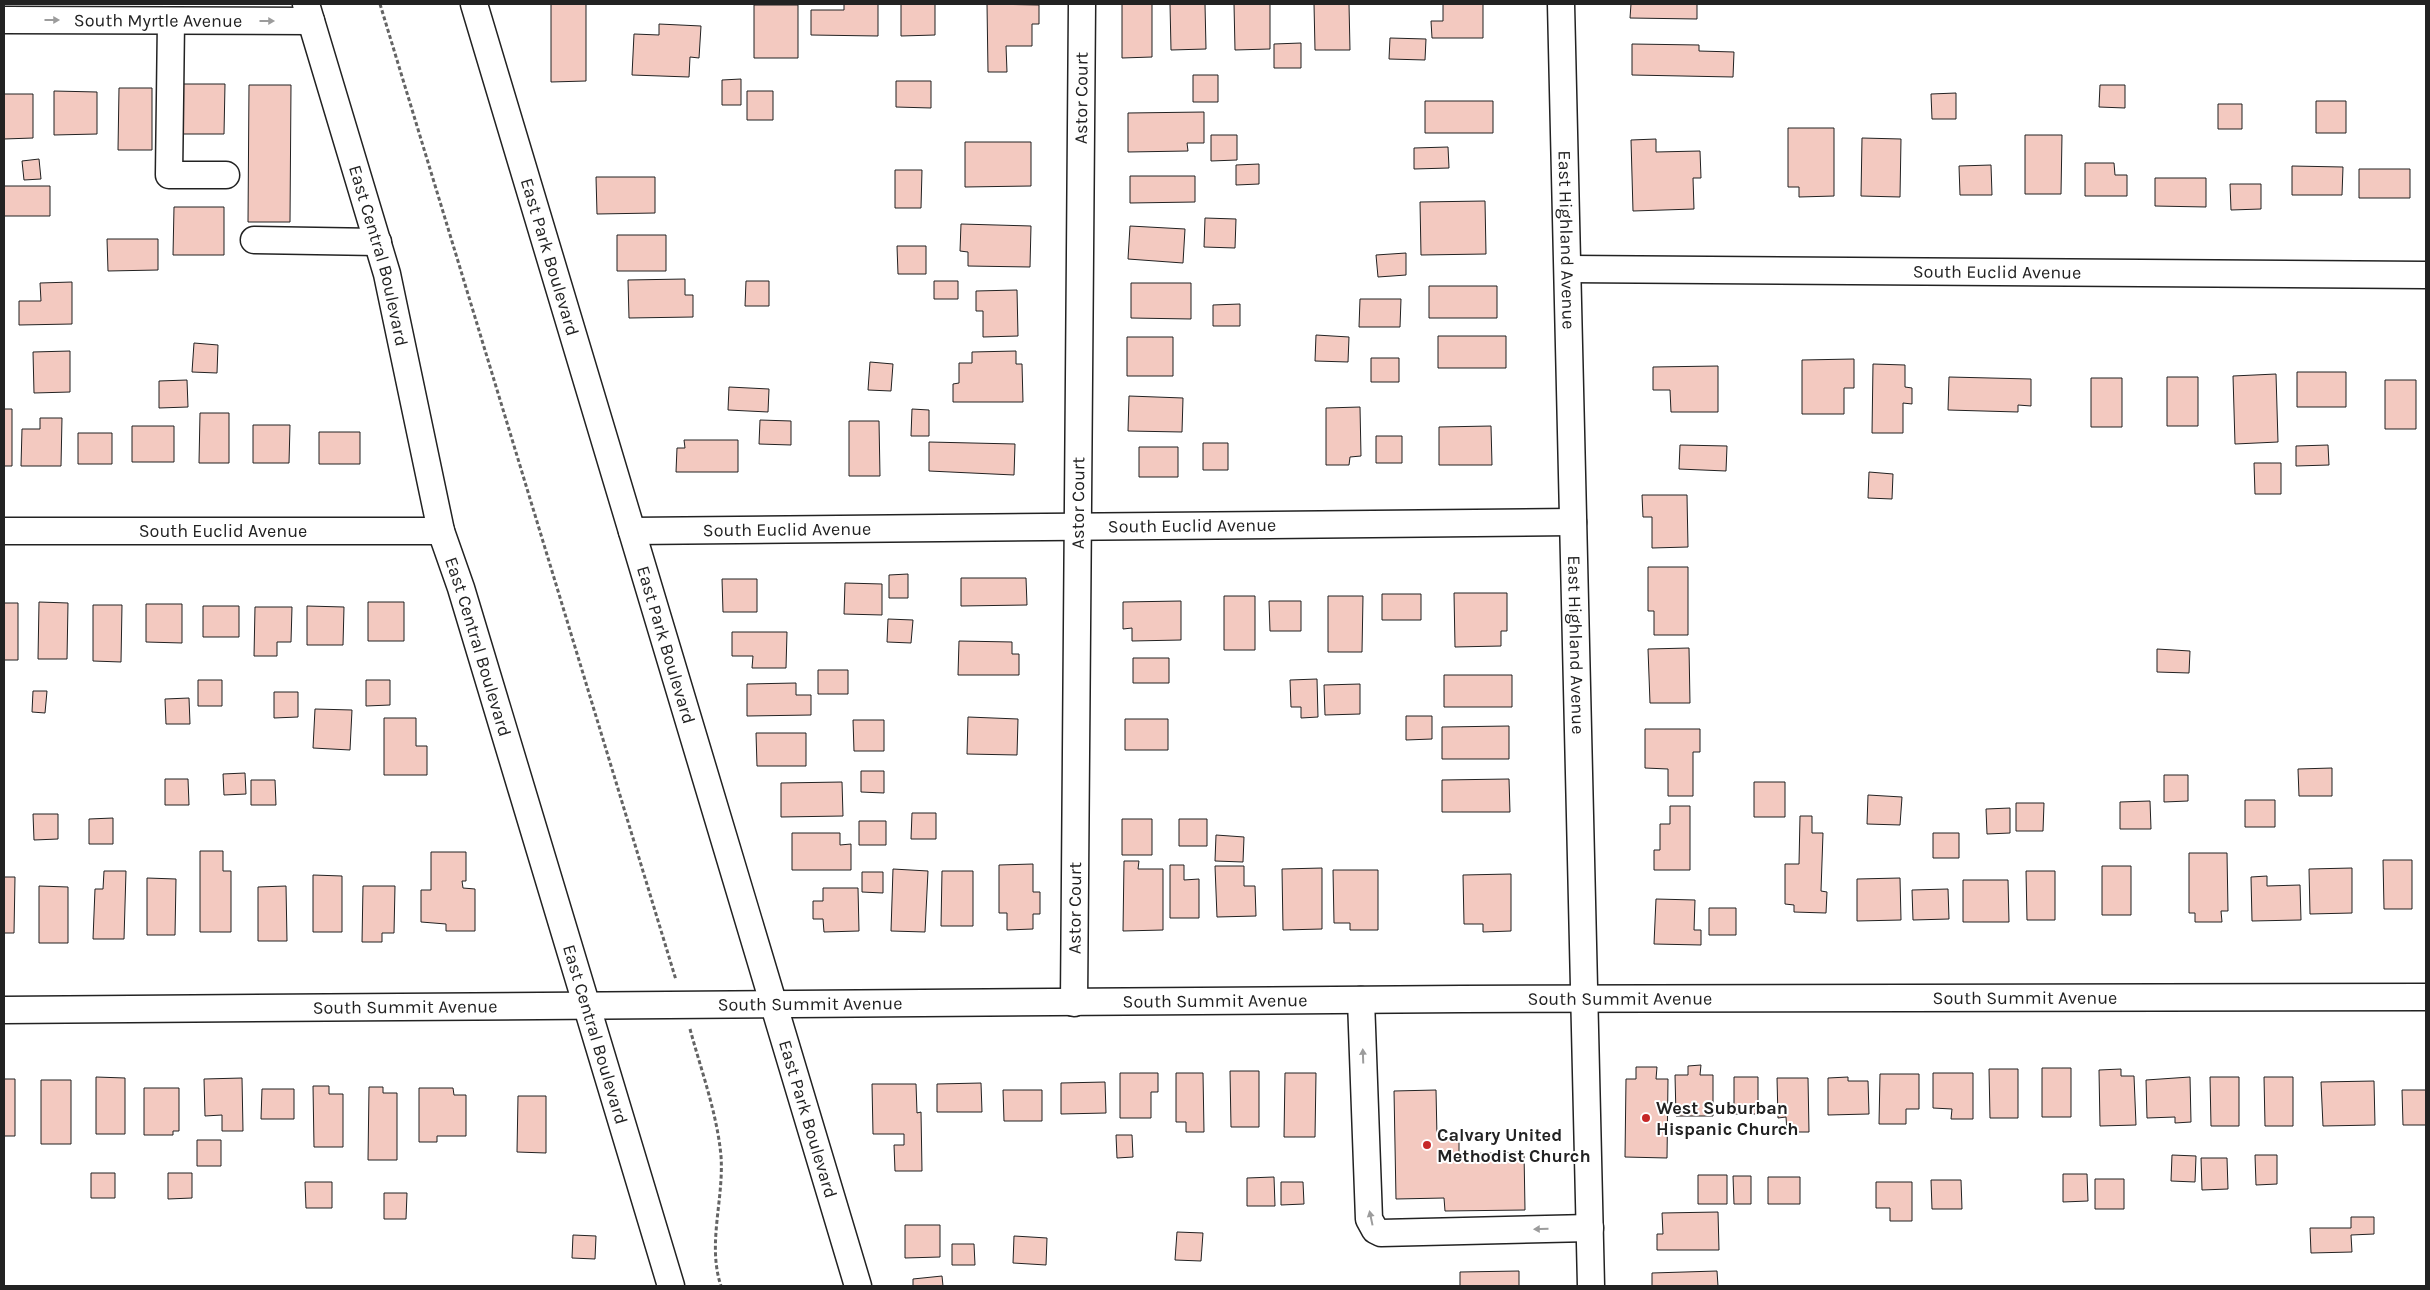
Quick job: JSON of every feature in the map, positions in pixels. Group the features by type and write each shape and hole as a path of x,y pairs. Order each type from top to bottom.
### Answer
{"street":[{"name":"East Park Boulevard","path":"474,4 858,1286"},
{"name":"Astor Court","path":"1074,1003 1082,4"},
{"name":"East Highland Avenue","path":"1561,4 1591,1286"},
{"name":"South Myrtle Avenue","path":"4,20 171,21 309,13"},
{"name":"East Central Boulevard","path":"309,13 387,274 441,531 461,588 671,1286"},
{"path":"171,21 169,175 226,175"},
{"path":"254,240 378,242"},
{"name":"South Euclid Avenue","path":"1568,269 2426,275"},
{"name":"South Euclid Avenue","path":"632,531 1574,522"},
{"name":"South Euclid Avenue","path":"4,531 441,531"},
{"name":"South Summit Avenue","path":"4,1010 1361,1000 2426,997"},
{"path":"1361,1000 1370,1219 1375,1230 1381,1233 1590,1228"}],"path":[{"path":"380,4 678,986"},
{"path":"690,1026 715,1124 721,1156 715,1253 721,1286"}],"building":[{"path":"551,4 586,4 586,81 551,82"},
{"path":"844,4 878,4 878,36 811,35 811,10 844,10"},
{"path":"901,4 935,4 935,35 901,36"},
{"path":"987,4 1039,5 1039,24 1032,24 1032,46 1006,46 1007,72 988,72"},
{"path":"1122,4 1152,4 1152,57 1122,58"},
{"path":"1170,4 1205,4 1206,49 1171,50"},
{"path":"1234,4 1270,4 1270,49 1235,50"},
{"path":"1314,4 1349,4 1350,50 1315,50"},
{"path":"1443,4 1483,4 1483,38 1432,38 1431,21 1443,21"},
{"path":"1631,4 1697,4 1697,19 1630,18"},
{"path":"754,5 798,5 798,58 754,58"},
{"path":"659,24 701,26 699,58 690,57 689,77 632,75 634,34 659,35"},
{"path":"1390,38 1426,39 1425,60 1389,59"},
{"path":"1301,43 1301,68 1274,68 1274,44"},
{"path":"1632,44 1699,45 1699,51 1734,52 1733,77 1632,75"},
{"path":"1193,75 1218,75 1218,102 1193,102"},
{"path":"741,79 741,105 722,105 722,80"},
{"path":"896,81 931,81 931,108 896,107"},
{"path":"177,84 225,84 224,134 177,134"},
{"path":"249,85 291,85 290,222 248,222"},
{"path":"2100,85 2125,85 2125,108 2099,107"},
{"path":"119,88 152,88 152,150 118,150"},
{"path":"54,91 97,92 97,134 54,135"},
{"path":"747,91 773,91 773,120 747,120"},
{"path":"1956,93 1956,119 1932,119 1931,94"},
{"path":"4,94 33,94 33,138 4,139"},
{"path":"1425,101 1493,101 1493,133 1425,133"},
{"path":"2316,101 2346,101 2346,133 2316,133"},
{"path":"2218,104 2242,104 2242,129 2218,129"},
{"path":"1204,112 1204,143 1187,143 1188,151 1128,152 1128,113"},
{"path":"1788,128 1834,128 1834,196 1799,197 1799,187 1788,187"},
{"path":"1211,135 1237,135 1237,160 1211,161"},
{"path":"2025,135 2062,135 2061,194 2025,194"},
{"path":"1862,138 1901,139 1900,197 1861,196"},
{"path":"1656,139 1656,152 1700,151 1701,178 1693,178 1694,209 1633,211 1631,140"},
{"path":"965,142 1031,142 1031,186 965,187"},
{"path":"1448,147 1449,168 1414,169 1414,148"},
{"path":"39,159 41,179 24,180 22,161"},
{"path":"2085,163 2114,163 2115,175 2127,175 2127,196 2085,196"},
{"path":"1259,164 1259,184 1236,185 1236,165"},
{"path":"1991,165 1992,195 1960,195 1959,166"},
{"path":"2292,166 2343,167 2342,195 2292,195"},
{"path":"2359,169 2410,169 2410,198 2359,198"},
{"path":"895,170 922,170 921,208 895,208"},
{"path":"1130,176 1195,176 1195,202 1130,203"},
{"path":"596,177 655,177 655,213 597,214"},
{"path":"2155,178 2206,178 2206,207 2155,206"},
{"path":"2230,184 2261,184 2261,209 2231,210"},
{"path":"4,186 50,186 50,216 4,216"},
{"path":"1485,201 1486,254 1421,255 1420,202"},
{"path":"174,207 224,207 224,255 173,255"},
{"path":"1205,218 1236,219 1235,248 1204,247"},
{"path":"961,224 1031,226 1030,267 968,266 968,252 960,251"},
{"path":"1130,226 1185,229 1183,263 1128,259"},
{"path":"617,235 666,235 666,271 617,271"},
{"path":"107,239 158,239 158,270 108,271"},
{"path":"897,246 926,246 926,274 898,274"},
{"path":"1406,253 1406,275 1378,277 1376,255"},
{"path":"685,279 685,295 693,295 693,317 629,318 628,280"},
{"path":"746,281 769,281 769,306 745,306"},
{"path":"934,281 958,281 958,299 934,299"},
{"path":"72,282 72,324 19,325 19,301 41,301 40,283"},
{"path":"1131,283 1191,283 1191,319 1131,318"},
{"path":"1429,286 1497,286 1497,318 1429,318"},
{"path":"1017,290 1018,336 983,337 983,311 976,311 976,291"},
{"path":"1360,299 1401,299 1400,327 1359,327"},
{"path":"1240,304 1240,326 1213,326 1213,305"},
{"path":"1316,335 1349,337 1348,362 1315,361"},
{"path":"1438,336 1506,336 1506,368 1438,368"},
{"path":"1127,337 1173,337 1173,376 1127,376"},
{"path":"194,343 218,345 217,373 192,372"},
{"path":"70,351 70,392 34,393 33,352"},
{"path":"1016,351 1016,364 1022,364 1023,402 953,402 953,384 959,383 959,363 972,363 972,352"},
{"path":"1371,358 1399,358 1399,382 1371,382"},
{"path":"1854,359 1854,388 1844,388 1844,414 1802,414 1802,360"},
{"path":"870,362 893,364 891,391 868,390"},
{"path":"1873,364 1905,365 1905,387 1912,388 1912,404 1903,403 1903,433 1872,433"},
{"path":"1718,366 1718,412 1671,412 1670,390 1653,390 1653,367"},
{"path":"2297,372 2346,372 2346,407 2297,407"},
{"path":"2276,374 2278,442 2235,444 2233,376"},
{"path":"1949,377 2031,379 2031,406 2018,405 2018,412 1948,410"},
{"path":"2167,377 2198,377 2198,426 2167,426"},
{"path":"2091,378 2122,378 2122,427 2091,427"},
{"path":"187,380 188,407 159,408 159,381"},
{"path":"2385,380 2416,380 2416,429 2385,429"},
{"path":"729,387 769,389 768,412 728,410"},
{"path":"1129,396 1183,398 1182,432 1128,431"},
{"path":"1360,407 1361,456 1350,457 1349,465 1326,465 1326,408"},
{"path":"4,409 12,409 12,466 4,466"},
{"path":"912,409 929,410 929,436 911,436"},
{"path":"200,413 229,413 229,463 199,463"},
{"path":"40,418 62,418 61,466 21,466 22,429 40,429"},
{"path":"760,420 791,421 791,445 759,444"},
{"path":"849,421 879,421 880,476 849,476"},
{"path":"253,425 290,425 289,463 253,463"},
{"path":"132,426 174,426 174,462 132,462"},
{"path":"1491,426 1492,465 1439,465 1439,427"},
{"path":"319,432 360,432 360,464 319,464"},
{"path":"78,433 112,433 112,464 78,464"},
{"path":"1376,436 1402,436 1402,463 1376,463"},
{"path":"684,440 738,440 738,472 676,472 677,448 685,448"},
{"path":"929,442 1015,444 1014,475 929,471"},
{"path":"1203,443 1228,443 1228,470 1203,470"},
{"path":"1680,445 1727,446 1726,471 1679,469"},
{"path":"2328,445 2329,465 2296,466 2296,446"},
{"path":"1139,447 1178,447 1178,477 1139,477"},
{"path":"2254,463 2281,463 2281,494 2255,494"},
{"path":"1869,472 1893,474 1892,499 1868,498"},
{"path":"1642,495 1687,495 1688,547 1652,548 1652,517 1643,517"},
{"path":"1648,567 1688,567 1688,635 1654,635 1654,611 1648,611"},
{"path":"908,574 908,598 889,598 889,575"},
{"path":"961,578 1026,578 1027,605 961,606"},
{"path":"722,579 757,579 757,612 723,612"},
{"path":"845,583 882,584 882,615 844,614"},
{"path":"1454,593 1507,593 1507,631 1501,631 1501,646 1455,647"},
{"path":"1382,594 1421,594 1421,620 1382,620"},
{"path":"1224,596 1255,596 1255,650 1224,650"},
{"path":"1328,596 1363,596 1362,652 1328,652"},
{"path":"1181,601 1181,640 1132,641 1132,628 1123,629 1123,602"},
{"path":"1269,601 1301,601 1301,631 1270,631"},
{"path":"39,602 68,603 67,659 38,659"},
{"path":"368,602 404,602 404,641 368,641"},
{"path":"4,603 18,603 18,660 4,660"},
{"path":"146,604 182,604 182,643 146,642"},
{"path":"93,605 122,605 121,662 93,661"},
{"path":"203,606 239,606 239,637 203,637"},
{"path":"307,606 344,607 343,645 307,645"},
{"path":"255,607 292,607 291,642 277,642 277,656 254,656"},
{"path":"888,619 913,620 911,643 887,642"},
{"path":"732,632 787,632 786,668 752,668 753,656 732,656"},
{"path":"959,641 1012,642 1012,654 1019,654 1019,675 958,675"},
{"path":"1689,648 1690,703 1650,703 1648,649"},
{"path":"2157,649 2190,651 2189,673 2157,672"},
{"path":"1133,658 1169,658 1169,683 1133,683"},
{"path":"818,670 848,670 848,694 818,694"},
{"path":"1444,675 1512,675 1512,707 1444,707"},
{"path":"1317,679 1318,717 1301,718 1301,707 1291,707 1290,680"},
{"path":"198,680 222,680 222,706 198,706"},
{"path":"366,680 390,680 390,705 366,706"},
{"path":"796,683 796,695 811,695 811,715 747,716 747,684"},
{"path":"1360,684 1360,714 1325,715 1324,685"},
{"path":"33,691 47,691 45,713 32,712"},
{"path":"274,692 298,692 298,717 274,718"},
{"path":"189,698 190,724 166,724 165,699"},
{"path":"315,709 352,710 350,750 313,748"},
{"path":"1406,716 1432,716 1432,739 1406,740"},
{"path":"968,717 1018,719 1017,755 967,754"},
{"path":"384,718 416,718 416,746 427,746 427,775 384,775"},
{"path":"1125,719 1168,719 1168,750 1125,750"},
{"path":"853,720 884,720 884,751 854,751"},
{"path":"1509,726 1509,759 1442,759 1442,727"},
{"path":"1645,729 1700,729 1700,752 1693,752 1693,796 1668,796 1668,769 1645,768"},
{"path":"756,733 806,733 806,766 757,766"},
{"path":"2332,768 2332,796 2299,796 2298,769"},
{"path":"861,771 884,771 884,793 861,792"},
{"path":"245,773 246,794 224,795 223,774"},
{"path":"2164,775 2188,775 2188,801 2164,802"},
{"path":"165,779 188,779 189,805 165,805"},
{"path":"1509,779 1510,812 1442,812 1442,780"},
{"path":"251,780 275,780 276,805 251,805"},
{"path":"842,782 843,816 781,817 781,783"},
{"path":"1754,782 1785,782 1785,817 1754,817"},
{"path":"1868,795 1902,797 1900,825 1867,824"},
{"path":"2245,800 2275,800 2275,827 2245,827"},
{"path":"2150,801 2151,829 2120,829 2120,802"},
{"path":"2016,803 2044,803 2043,831 2016,831"},
{"path":"1670,806 1690,806 1690,870 1654,870 1654,850 1660,850 1660,824 1670,824"},
{"path":"2010,808 2010,833 1987,834 1986,809"},
{"path":"912,813 936,813 936,839 911,839"},
{"path":"33,814 58,814 58,839 34,840"},
{"path":"1800,816 1812,816 1812,833 1823,833 1821,891 1827,892 1826,913 1794,912 1794,905 1785,904 1785,864 1799,864"},
{"path":"113,818 113,844 89,844 89,819"},
{"path":"1122,819 1152,819 1152,855 1122,855"},
{"path":"1179,819 1207,819 1207,846 1179,846"},
{"path":"859,821 886,821 886,845 859,845"},
{"path":"792,833 840,833 840,845 851,844 851,870 792,870"},
{"path":"1933,833 1959,833 1959,858 1933,858"},
{"path":"1216,835 1244,837 1243,862 1215,861"},
{"path":"200,851 223,851 223,871 231,871 231,932 200,932"},
{"path":"431,852 466,852 466,881 462,881 463,888 475,889 475,931 446,931 446,924 421,922 421,890 431,890"},
{"path":"2189,853 2227,853 2228,911 2221,911 2222,922 2195,922 2195,913 2189,913"},
{"path":"2383,860 2412,860 2412,909 2384,909"},
{"path":"1124,861 1139,861 1138,869 1163,869 1163,930 1123,931"},
{"path":"1033,864 1033,892 1040,892 1040,914 1033,914 1033,929 1007,930 1007,913 999,913 999,865"},
{"path":"1170,865 1184,865 1184,880 1199,879 1199,918 1170,918"},
{"path":"1215,866 1244,866 1244,886 1255,886 1256,916 1217,917"},
{"path":"2102,866 2131,866 2131,915 2102,915"},
{"path":"1322,868 1322,929 1283,930 1282,869"},
{"path":"2352,868 2352,913 2310,914 2309,869"},
{"path":"893,869 928,871 925,932 891,931"},
{"path":"1333,870 1378,870 1378,930 1350,930 1350,923 1334,923"},
{"path":"104,871 126,871 124,939 93,939 95,889 103,889"},
{"path":"942,871 973,871 973,926 941,926"},
{"path":"2026,871 2055,871 2055,920 2027,920"},
{"path":"862,872 883,872 883,893 862,892"},
{"path":"1511,874 1511,931 1483,932 1483,924 1464,924 1463,875"},
{"path":"313,875 342,876 342,932 313,932"},
{"path":"2267,876 2267,886 2300,885 2301,920 2252,921 2251,877"},
{"path":"4,877 15,877 14,933 4,933"},
{"path":"147,878 176,879 175,935 147,935"},
{"path":"1900,878 1901,920 1857,921 1857,879"},
{"path":"1963,880 2008,880 2009,922 1963,922"},
{"path":"39,886 68,887 68,943 39,943"},
{"path":"286,886 287,941 258,941 258,887"},
{"path":"363,886 395,886 394,933 382,933 382,942 362,942"},
{"path":"823,888 858,888 859,931 824,932 823,919 813,919 813,901 823,901"},
{"path":"1948,889 1949,919 1913,920 1912,890"},
{"path":"1656,899 1695,900 1694,930 1701,930 1701,945 1654,944"},
{"path":"1709,908 1736,908 1736,935 1709,935"},
{"path":"1701,1065 1700,1075 1713,1075 1713,1116 1676,1116 1675,1075 1688,1075 1688,1066"},
{"name":"West Suburban Hispanic Church","path":"1636,1067 1657,1067 1656,1079 1668,1079 1667,1158 1625,1157 1626,1079 1636,1079"},
{"path":"2042,1068 2071,1068 2071,1117 2042,1117"},
{"path":"1989,1069 2018,1069 2018,1118 1990,1118"},
{"path":"2121,1069 2121,1076 2134,1076 2136,1125 2100,1126 2099,1070"},
{"path":"1230,1071 1259,1071 1259,1127 1231,1127"},
{"path":"1120,1073 1158,1073 1158,1092 1151,1092 1151,1118 1120,1118"},
{"path":"1176,1073 1203,1073 1204,1132 1186,1132 1186,1122 1176,1122"},
{"path":"1285,1073 1316,1073 1315,1137 1284,1137"},
{"path":"1933,1073 1973,1073 1973,1119 1951,1119 1952,1109 1933,1108"},
{"path":"1880,1074 1919,1074 1919,1109 1906,1109 1906,1124 1879,1124"},
{"path":"96,1077 125,1078 125,1134 96,1134"},
{"path":"1734,1077 1758,1077 1758,1114 1734,1114"},
{"path":"1848,1077 1848,1081 1868,1081 1869,1114 1828,1115 1828,1078"},
{"path":"2190,1077 2191,1122 2175,1123 2175,1117 2147,1118 2146,1080"},
{"path":"2210,1077 2239,1077 2239,1126 2211,1126"},
{"path":"2264,1077 2293,1077 2293,1126 2265,1126"},
{"path":"242,1078 243,1131 222,1131 222,1115 205,1116 204,1079"},
{"path":"1777,1078 1808,1078 1809,1132 1787,1132 1786,1117 1778,1118"},
{"path":"4,1079 15,1079 15,1136 4,1136"},
{"path":"41,1080 71,1080 71,1144 41,1144"},
{"path":"2374,1081 2375,1125 2323,1126 2321,1082"},
{"path":"1105,1082 1106,1113 1061,1114 1061,1083"},
{"path":"981,1083 982,1112 937,1112 937,1084"},
{"path":"872,1084 916,1084 917,1113 921,1112 922,1171 895,1171 894,1145 904,1145 904,1134 873,1134"},
{"path":"313,1086 329,1086 329,1094 343,1094 343,1147 314,1147"},
{"path":"369,1087 383,1087 383,1093 397,1093 397,1160 368,1160"},
{"path":"144,1088 179,1088 179,1131 173,1131 173,1135 144,1135"},
{"path":"419,1088 453,1088 454,1095 466,1095 466,1136 437,1136 437,1142 419,1142"},
{"path":"262,1089 294,1089 294,1119 261,1119"},
{"path":"1003,1090 1042,1090 1042,1121 1004,1121"},
{"name":"Calvary United Methodist Church","path":"1436,1090 1437,1137 1459,1136 1459,1154 1524,1152 1525,1210 1445,1211 1444,1198 1396,1199 1394,1091"},
{"path":"2402,1090 2426,1090 2426,1125 2403,1125"},
{"path":"518,1096 546,1096 546,1153 517,1152"},
{"path":"1116,1135 1132,1135 1133,1157 1117,1158"},
{"path":"197,1140 221,1140 221,1166 197,1166"},
{"path":"2172,1155 2196,1156 2195,1182 2171,1181"},
{"path":"2255,1155 2277,1155 2277,1184 2256,1185"},
{"path":"2201,1158 2227,1158 2228,1189 2202,1190"},
{"path":"91,1173 115,1173 115,1198 91,1198"},
{"path":"168,1173 192,1173 192,1198 168,1199"},
{"path":"2063,1174 2087,1174 2088,1201 2063,1202"},
{"path":"1698,1175 1727,1175 1727,1204 1698,1204"},
{"path":"1733,1176 1751,1176 1751,1204 1734,1204"},
{"path":"1274,1177 1275,1206 1247,1206 1247,1178"},
{"path":"1768,1177 1800,1177 1800,1204 1768,1204"},
{"path":"2095,1179 2124,1179 2124,1209 2095,1209"},
{"path":"1931,1180 1961,1180 1962,1209 1932,1209"},
{"path":"305,1182 332,1182 332,1208 306,1208"},
{"path":"1281,1182 1303,1182 1304,1204 1281,1205"},
{"path":"1876,1182 1912,1182 1912,1221 1890,1221 1890,1208 1876,1208"},
{"path":"384,1193 407,1193 406,1219 384,1219"},
{"path":"1718,1212 1719,1250 1657,1250 1657,1234 1663,1234 1662,1213"},
{"path":"2351,1217 2374,1217 2374,1234 2351,1235 2352,1252 2311,1253 2310,1228 2351,1228"},
{"path":"905,1225 940,1225 940,1257 905,1258"},
{"path":"1177,1232 1203,1233 1201,1261 1175,1260"},
{"path":"573,1235 596,1236 595,1259 572,1258"},
{"path":"1014,1236 1047,1238 1046,1265 1013,1263"},
{"path":"952,1244 974,1244 975,1265 952,1265"},
{"path":"1519,1271 1519,1286 1460,1286 1460,1272"},
{"path":"1717,1271 1718,1286 1652,1286 1652,1273"},
{"path":"942,1276 943,1286 913,1286 913,1279"}],"place":[{"name":"West Suburban Hispanic Church","path":"1646,1118"},
{"name":"Calvary United Methodist Church","path":"1427,1145"}]}
